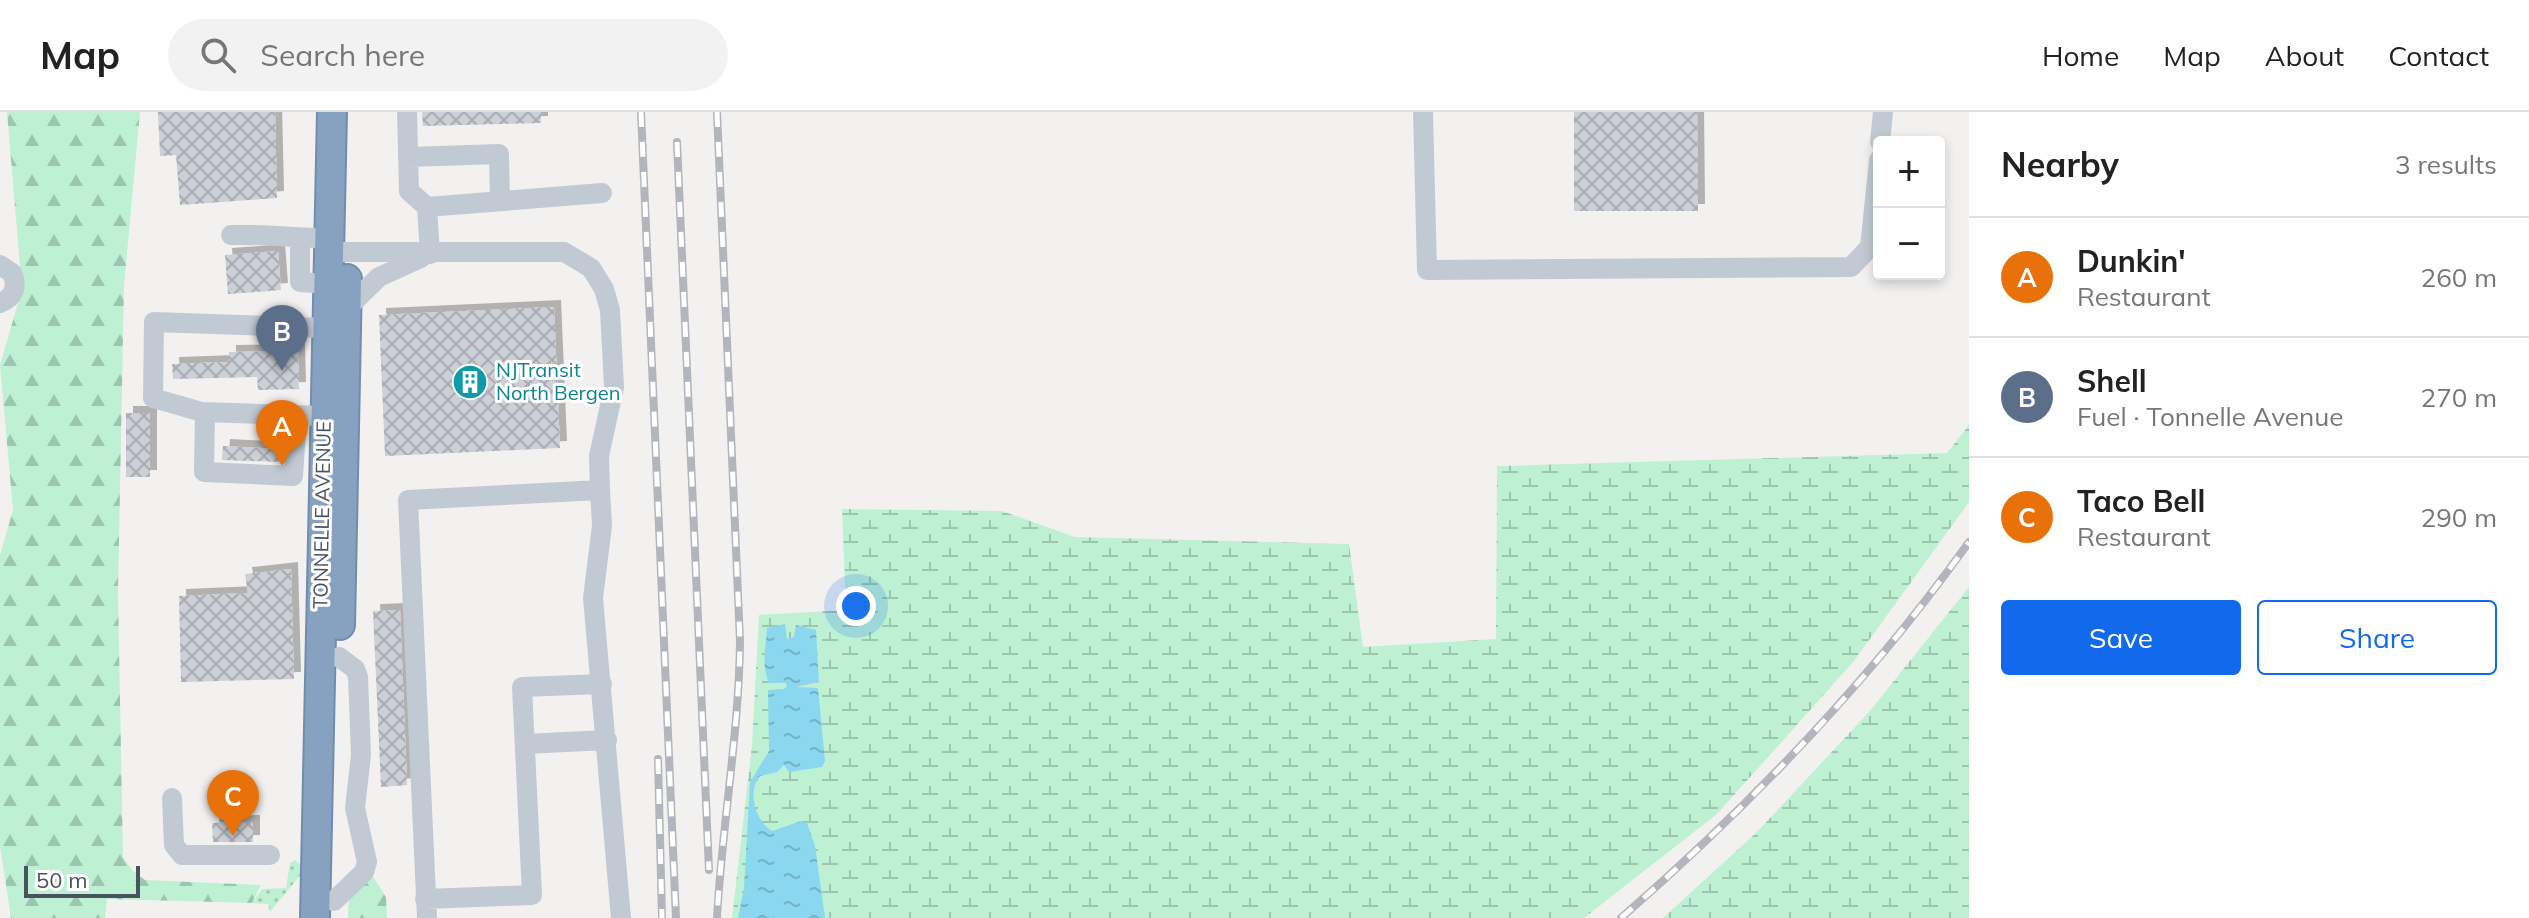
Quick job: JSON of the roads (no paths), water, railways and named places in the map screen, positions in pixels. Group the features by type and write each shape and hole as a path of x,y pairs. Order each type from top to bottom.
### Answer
{"highway":[{"name":"TONNELLE AVENUE","path":"328,912 339,657 332,112"},
{"name":"TONNELLE AVENUE","path":"328,912 310,416 336,318 328,284 336,248 351,112"}],"lane":[{"path":"407,112 409,191 427,207 430,254"},
{"path":"1423,112 1427,270 1851,267 1870,247 1874,208"},
{"path":"1881,136 1883,112"},
{"path":"408,157 499,154 500,201"},
{"path":"427,207 602,193"},
{"path":"231,235 286,233 336,248 430,254 553,250 582,261 599,279 610,310 614,387 599,456 602,526 593,598 621,918"},
{"path":"300,238 300,282 328,284"},
{"path":"205,412 204,472 293,476 310,416 205,412 153,398 154,322 336,318 379,277 430,254"},
{"path":"0,265 12,273 15,285 11,297 0,303"},
{"path":"600,490 408,500 426,909 532,895 522,687 602,684"},
{"path":"525,744 607,740"},
{"path":"172,798 174,845 182,855 270,855"}],"water":[{"path":"785,624 787,639 794,637 796,625 816,630 819,682 796,687 818,688 825,761 822,767 789,772 784,765 777,772 760,776 754,790 755,805 761,820 772,831 801,821 807,823 815,846 825,918 738,918 744,888 750,782 769,751 768,690 787,686 786,683 769,683 765,670 767,628"}],"railway":[{"path":"641,112 676,918"},
{"path":"717,112 740,641 737,710 717,918"},
{"path":"677,142 709,870"},
{"path":"1621,918 1716,831 1806,740 1891,644 1969,542"},
{"path":"658,759 662,918"}],"place":[{"name":"Shell","path":"282,371"},
{"name":"NJTransit North Bergen","path":"470,382"},
{"name":"Dunkin'","path":"282,466"},
{"name":"Taco Bell","path":"233,836"}]}
